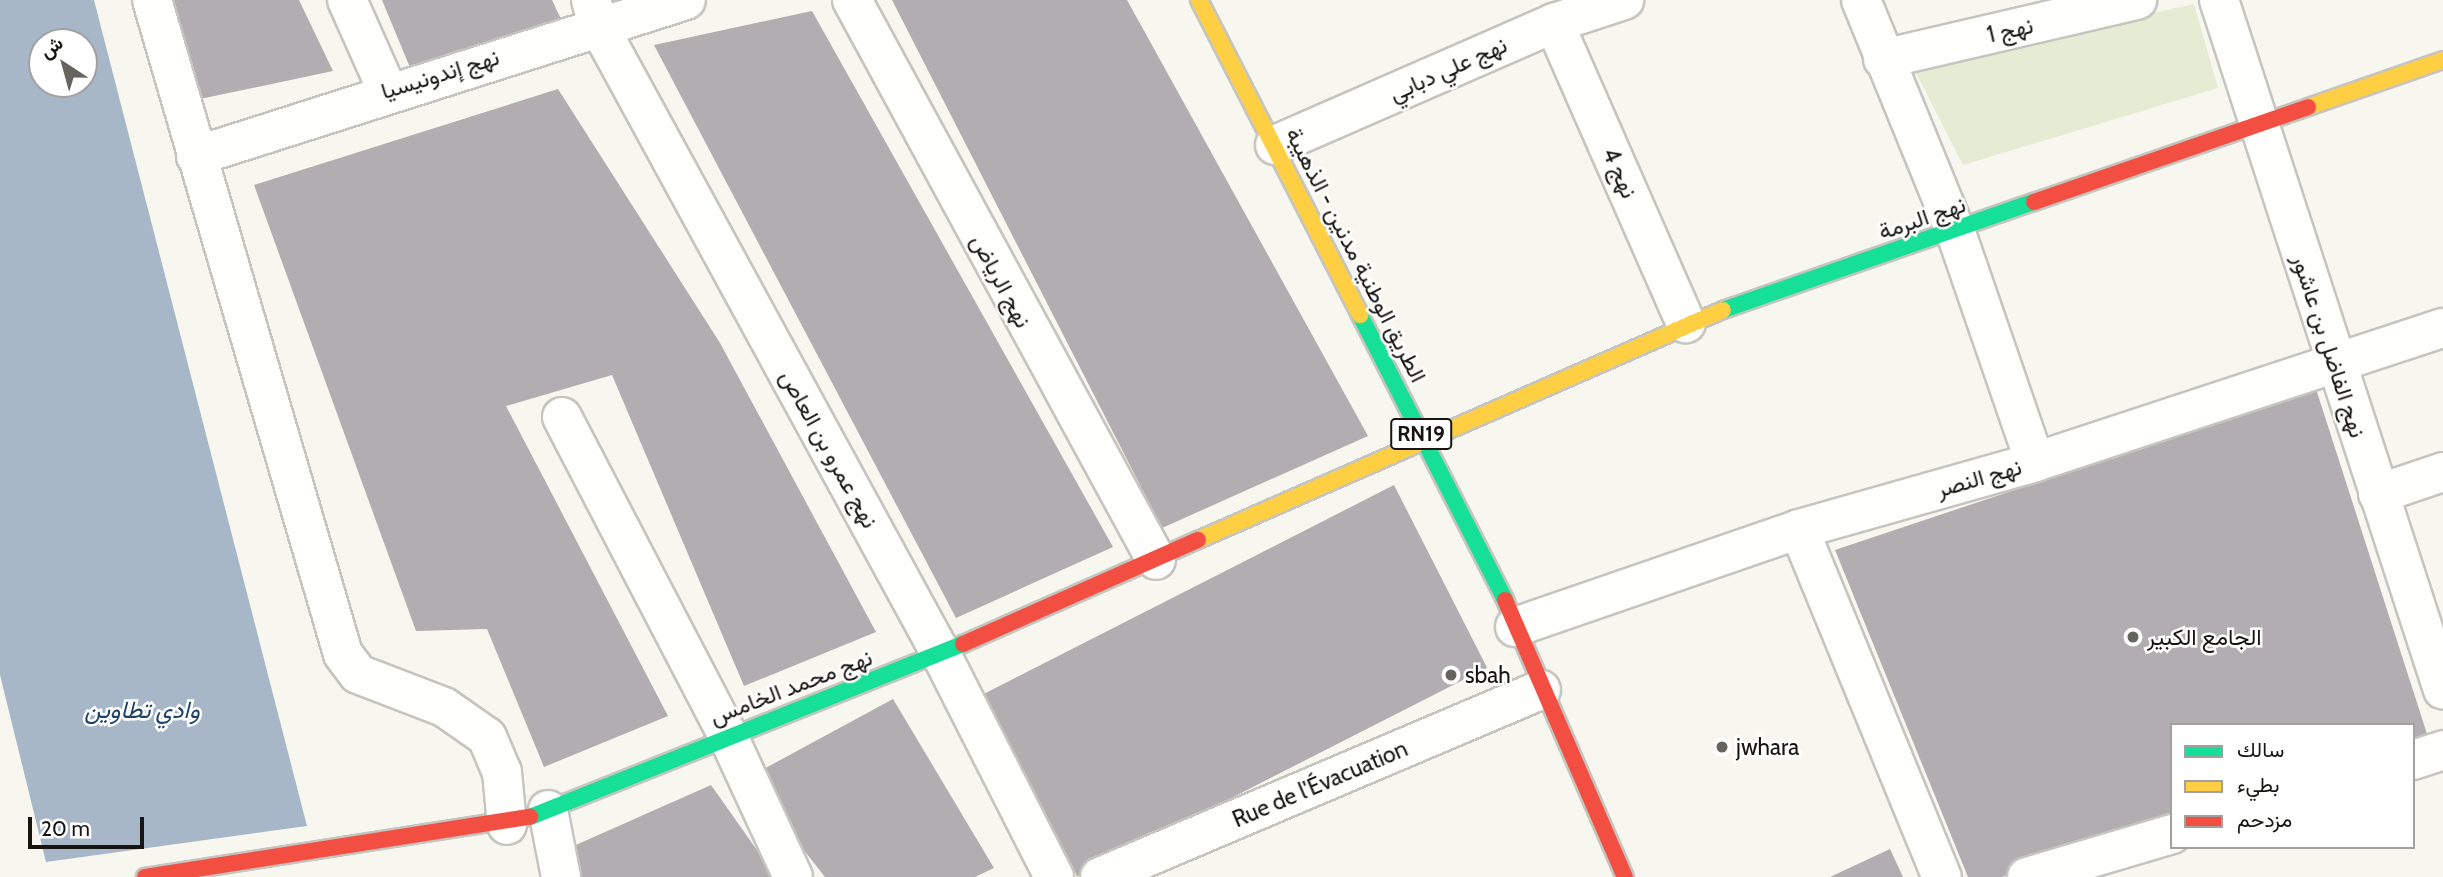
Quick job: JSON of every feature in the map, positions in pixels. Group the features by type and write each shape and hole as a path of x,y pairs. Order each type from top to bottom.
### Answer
{"street":[{"path":"152,0 343,653 358,674 444,707 487,737 502,772 507,825"},
{"path":"347,0 387,90"},
{"name":"نهج إندونيسيا","path":"196,156 387,90 595,12 686,0"},
{"name":"نهج الرياض","path":"852,0 1156,560"},
{"name":"الطريق الوطنية مدنين - الذهيبة","path":"1199,0 1422,436 1515,627 1625,877"},
{"name":"نهج علي دبابي","path":"1275,145 1554,23 1624,0"},
{"path":"1861,0 1883,60 1955,230 2035,463"},
{"name":"نهج 1","path":"1883,60 2137,0"},
{"name":"نهج الفاضل بن عاشور","path":"2219,0 2256,125 2443,690"},
{"name":"نهج عمرو بن العاص","path":"595,12 941,654 1054,877"},
{"name":"نهج 4","path":"1554,23 1686,323"},
{"name":"نهج البرمة","path":"1422,436 1686,323 2443,60"},
{"name":"نهج النصر","path":"1515,627 1799,529 2035,463 2443,328"},
{"path":"562,417 727,734 793,877"},
{"name":"نهج محمد الخامس","path":"145,877 507,825 727,734 941,654 1156,560 1422,436"},
{"path":"2378,494 2443,472"},
{"path":"1799,529 1942,877"},
{"name":"Rue de l'Évacuation","path":"1100,877 1541,690"},
{"path":"2415,759 2443,750"},
{"path":"548,810 561,877"},
{"path":"2026,877 2067,872 2170,835"}],"green space":[{"path":"2194,4 2218,88 1963,165 1913,67"}],"water":[{"name":"وادي تطاوين","path":"0,0 94,0 307,826 46,862 0,675"}],"building":[{"path":"164,0 299,0 333,71 181,103"},
{"path":"382,0 552,0 568,34 416,82"},
{"path":"892,0 1127,0 1368,436 1162,528"},
{"path":"812,11 1113,547 956,618 654,45"},
{"path":"558,89 720,343 876,632 744,686 612,375 506,406 668,716 544,767 487,629 416,631 254,185"},
{"name":"الجامع الكبير","path":"2316,389 2428,737 2415,741 2415,723 2170,723 2170,822 2002,877 1968,877 1835,550"},
{"path":"1394,485 1487,668 1077,876 984,694"},
{"path":"893,699 994,868 975,877 825,877 747,778"},
{"path":"711,785 776,877 572,877 560,852"},
{"path":"1890,849 1903,877 1830,877"}],"traffic: fast":[{"path":"1723,310 2034,202"},
{"path":"1360,315 1505,600"},
{"path":"530,817 963,644"}],"traffic: slow":[{"path":"1199,0 1360,315"},
{"path":"2308,107 2443,60"},
{"path":"1198,540 1723,310"}],"traffic: jam":[{"path":"2034,202 2308,107"},
{"path":"963,644 1198,540"},
{"path":"1505,600 1625,877"},
{"path":"145,877 530,817"}],"place":[{"name":"الجامع الكبير","path":"2133,637"},
{"name":"sbah","path":"1451,675"},
{"name":"jwhara","path":"1722,747"}]}
